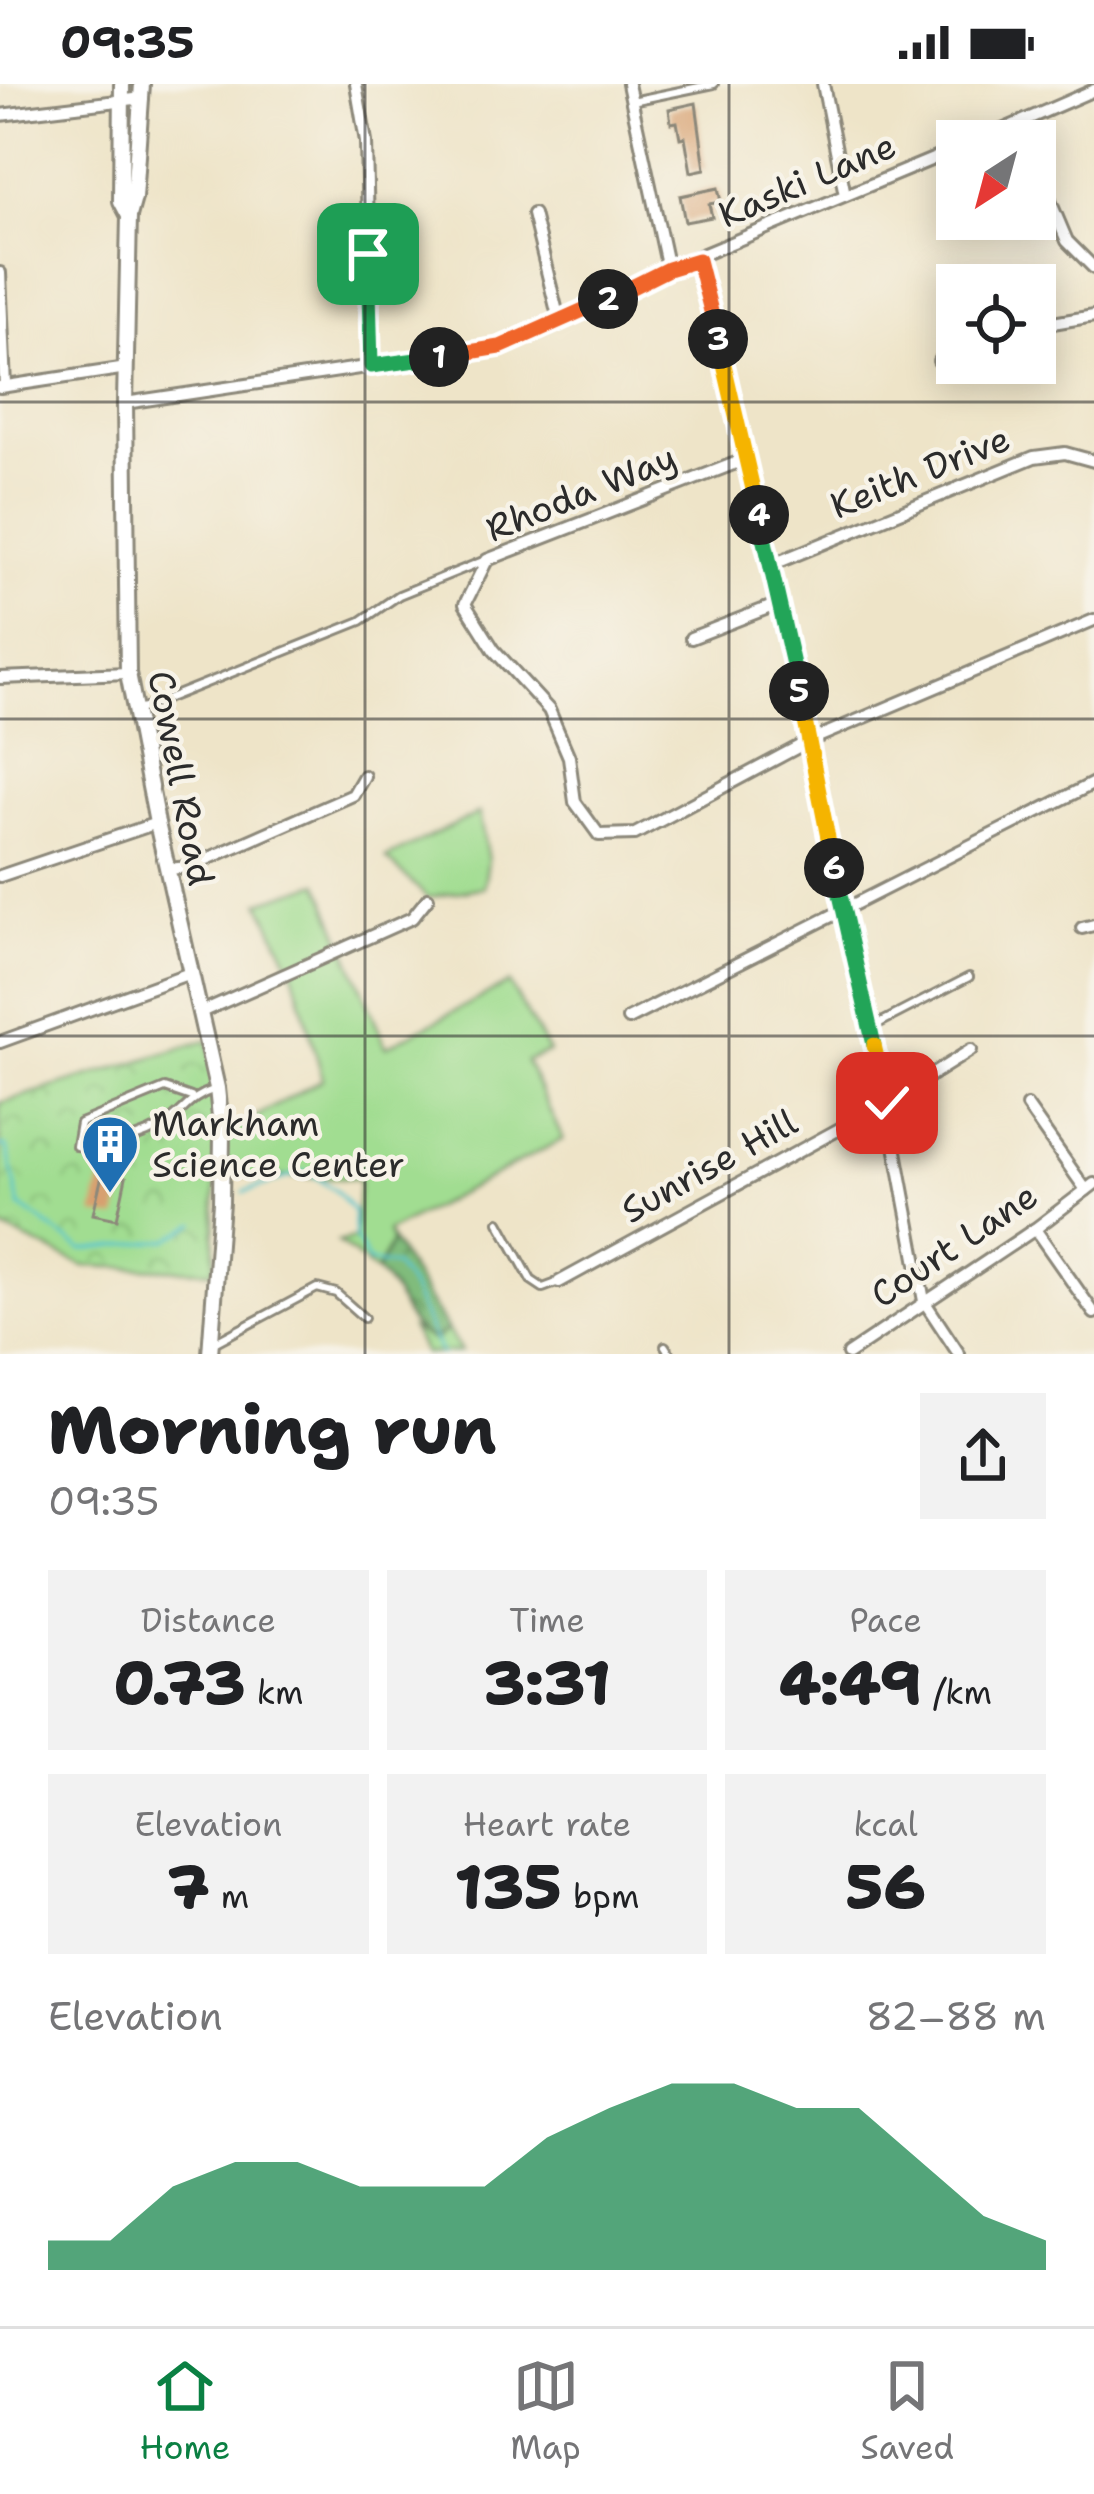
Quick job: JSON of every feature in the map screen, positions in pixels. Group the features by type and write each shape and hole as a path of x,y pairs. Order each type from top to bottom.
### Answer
{"street":[{"path":"356,84 366,142 371,366"},
{"path":"628,84 668,269"},
{"path":"823,84 845,195"},
{"path":"1025,120 1077,91 1094,90"},
{"path":"0,115 142,91"},
{"name":"Cowell Road","path":"142,91 129,216 128,673 217,1088 221,1202 209,1352"},
{"name":"Cowell Road","path":"122,92 122,201 129,216"},
{"name":"Kaski Lane","path":"125,403 500,347 668,269 936,158"},
{"path":"533,214 559,320"},
{"path":"1056,215 1067,241 1094,268"},
{"path":"698,260 811,740 924,1301 959,1354"},
{"path":"0,273 2,386 127,368"},
{"path":"1056,322 1094,316"},
{"name":"Keith Drive","path":"771,565 1034,457 1065,453 1094,461"},
{"name":"Rhoda Way","path":"746,459 487,560 464,604 494,650 549,710 569,757 575,802 599,835 635,834 811,740"},
{"path":"691,638 778,604"},
{"path":"811,740 1094,620"},
{"path":"0,678 128,673"},
{"path":"168,869 189,867 353,795 364,776"},
{"path":"628,1019 1094,783"},
{"path":"0,875 157,823"},
{"path":"201,1012 412,918 428,898"},
{"path":"0,1042 190,973"},
{"name":"Sunrise Hill","path":"559,1282 887,1103 971,1050"},
{"path":"1027,1106 1090,1187"},
{"name":"Court Lane","path":"848,1354 1090,1187"},
{"path":"1035,1229 1094,1313"}],"lane":[{"path":"632,101 714,84"},
{"path":"136,711 361,621 399,595 487,560"},
{"path":"870,1028 969,977"},
{"path":"191,1097 165,1088 116,1107 80,1123 76,1146 95,1148 164,1126 191,1097 217,1088"},
{"path":"499,1222 531,1280 543,1288 559,1282"},
{"path":"209,1352 316,1288 336,1293 364,1318"}],"green space":[{"path":"479,813 488,860 484,887 428,898 386,858"},
{"path":"319,883 386,1047 509,983 549,1052 526,1061 563,1139 387,1232 392,1241 376,1272 338,1242 355,1238 359,1179 221,1175 222,1136 323,1079 293,971 260,902"},
{"path":"208,1040 217,1088 214,1271 84,1266 0,1227 0,1103"},
{"path":"392,1241 447,1329 434,1341 413,1325 376,1272"},
{"path":"412,1329 434,1341 447,1329 461,1352 424,1354"}],"building":[{"path":"696,103 705,169 691,172 685,137 680,138 677,122 671,123 669,109"},
{"path":"718,188 721,202 709,204 712,217 685,222 680,196"},
{"name":"Markham Science Center","path":"103,1171 126,1177 117,1219 93,1214"}],"waterway":[{"path":"0,1146 7,1147 20,1206 82,1250 168,1240 196,1223"},
{"path":"244,1192 306,1171 336,1191 353,1211 355,1238 369,1262 395,1266 412,1290 441,1354"}],"place":[{"name":"Markham Science Center","path":"110,1195"}],"route":[{"path":"368,254 371,366 500,347 668,269 698,260 811,740 842,910 887,1103"}]}
